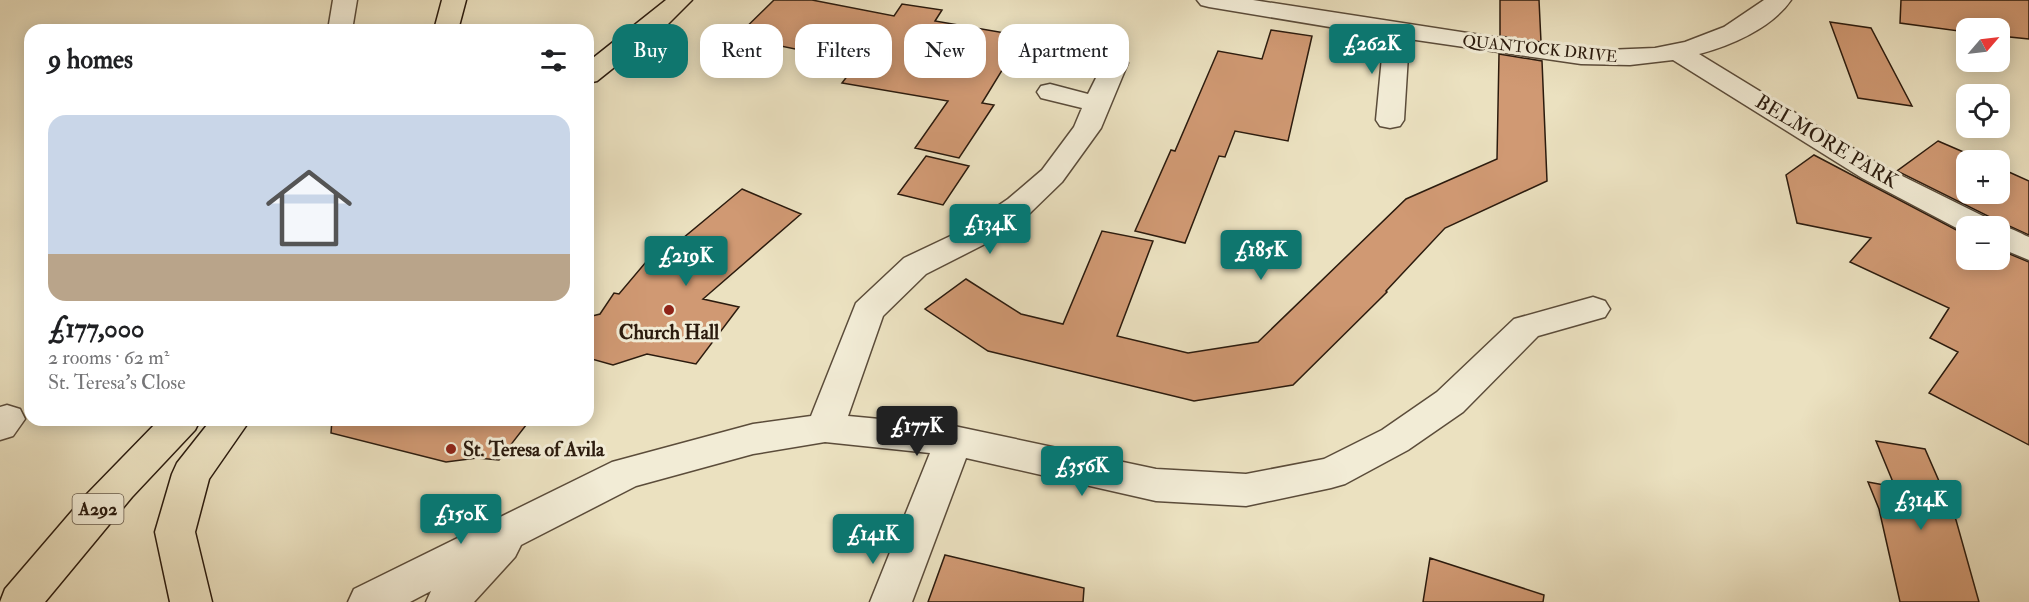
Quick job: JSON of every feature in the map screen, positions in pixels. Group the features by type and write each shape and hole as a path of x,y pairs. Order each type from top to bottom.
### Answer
{"main road":[{"path":"448,24 454,0"},
{"path":"594,70 680,0"},
{"name":"A292","path":"20,602 72,537 176,426"},
{"path":"191,602 176,532 191,474 227,426"}],"street":[{"path":"341,24 345,0"},
{"name":"QUANTOCK DRIVE","path":"1209,0 1396,31 1581,56 1628,58 1678,52 1736,32 1779,0"},
{"path":"1390,120 1397,44 1396,31"},
{"name":"BELMORE PARK","path":"1678,52 1872,172 1958,216"},
{"path":"825,428 868,311 915,266 972,238 1019,206 1055,172 1087,128 1108,78"},
{"path":"1050,92 1098,104"},
{"path":"2010,241 2029,250"},
{"path":"369,602 626,473 753,439 825,428 954,441 1156,485 1246,490 1330,473 1395,440 1450,402 1526,327 1593,309"},
{"path":"891,602 954,441"},
{"path":"447,602 517,529"}],"building":[{"path":"774,0 812,0 894,16 902,4 942,10 935,21 953,24 904,24 904,78 986,78 986,30 998,32 998,77 982,103 994,105 959,158 915,148 948,101 842,83 846,78 892,78 892,24 795,24 795,49 783,46 783,24 749,24"},
{"path":"1500,0 1539,0 1541,42 1500,36"},
{"path":"1901,0 2029,0 2029,39 2010,37 2010,18 1956,18 1956,31 1900,23"},
{"path":"1830,22 1871,28 1912,106 1858,98"},
{"path":"1271,30 1312,36 1288,141 1235,131 1225,157 1219,156 1185,243 1135,231 1171,150 1175,151 1218,51 1262,59"},
{"path":"1499,54 1542,61 1547,181 1445,228 1387,292 1293,385 1194,401 988,351 925,309 966,279 1021,314 1063,324 1102,231 1153,241 1117,336 1188,353 1258,342 1406,199 1497,159"},
{"path":"1938,141 1959,150 1956,150 1956,200 1897,171"},
{"path":"1814,155 1956,230 1956,270 2010,270 2010,254 2029,262 2029,445 1929,393 1958,352 1930,338 1949,308 1850,262 1871,238 1797,223 1786,175"},
{"path":"926,156 969,166 943,205 898,194"},
{"path":"2010,172 2029,181 2029,235 2010,226 2010,216 1988,216 1964,204 2010,204"},
{"path":"742,189 801,214 703,299 739,307 696,364 647,354 613,365 594,360 594,316 600,314 614,293 619,294 651,256 659,258"},
{"name":"St. Teresa of Avila","path":"332,426 525,426 499,460 477,458 446,462 331,433"},
{"path":"1876,441 1925,449 1956,520 1979,602 1900,602 1879,509 1868,482 1895,487"},
{"path":"945,555 1084,588 1083,602 928,602"},
{"path":"1430,558 1544,595 1543,602 1423,602"}],"place":[{"name":"Church Hall","path":"669,310"},
{"name":"St. Teresa of Avila","path":"451,449"}]}
